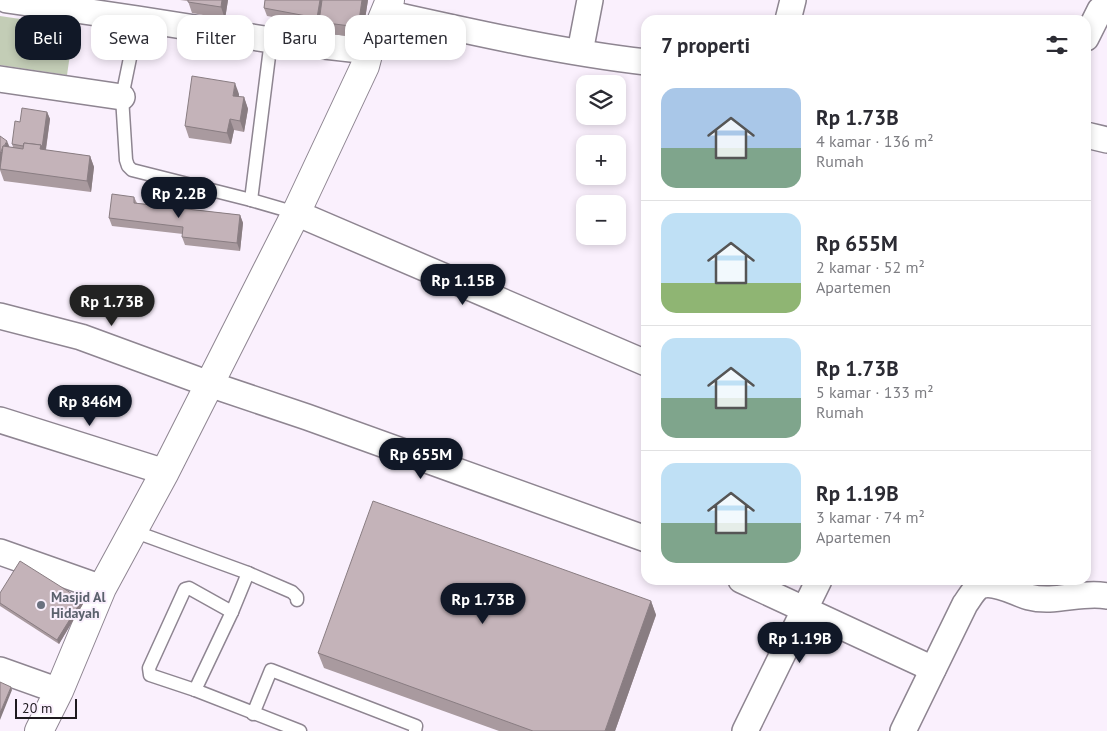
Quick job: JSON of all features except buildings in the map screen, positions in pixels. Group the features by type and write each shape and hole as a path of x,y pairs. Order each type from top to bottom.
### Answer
{"main road":[{"path":"38,731 59,691 102,588 165,472 296,213 367,60"}],"street":[{"path":"7,0 110,15"},
{"path":"580,52 590,0"},
{"path":"789,15 793,0"},
{"path":"388,6 491,36 641,61"},
{"path":"1091,28 1100,10"},
{"path":"167,24 264,39"},
{"path":"0,80 122,97"},
{"path":"1091,136 1107,140"},
{"path":"296,213 641,361"},
{"path":"0,316 81,337 641,537"},
{"path":"0,420 165,472"},
{"path":"0,552 102,588"},
{"path":"752,585 933,668"},
{"path":"745,731 816,585"},
{"path":"903,731 965,604 980,586 992,585 1029,597 1044,599 1095,595 1107,596"},
{"path":"0,670 59,691"}],"lane":[{"path":"130,60 122,97 126,160 132,170 296,213"},
{"path":"251,200 268,60"},
{"path":"133,531 248,573 292,592 297,597 297,600"},
{"path":"194,690 232,612 248,573"},
{"path":"232,612 189,588 186,589 149,668 150,675 300,731"},
{"path":"253,714 270,670 416,726 415,731"}],"green space":[{"path":"0,16 15,18 15,60 69,60 67,75 0,65"}],"place":[{"name":"Masjid Al Hidayah","path":"41,605"}]}
